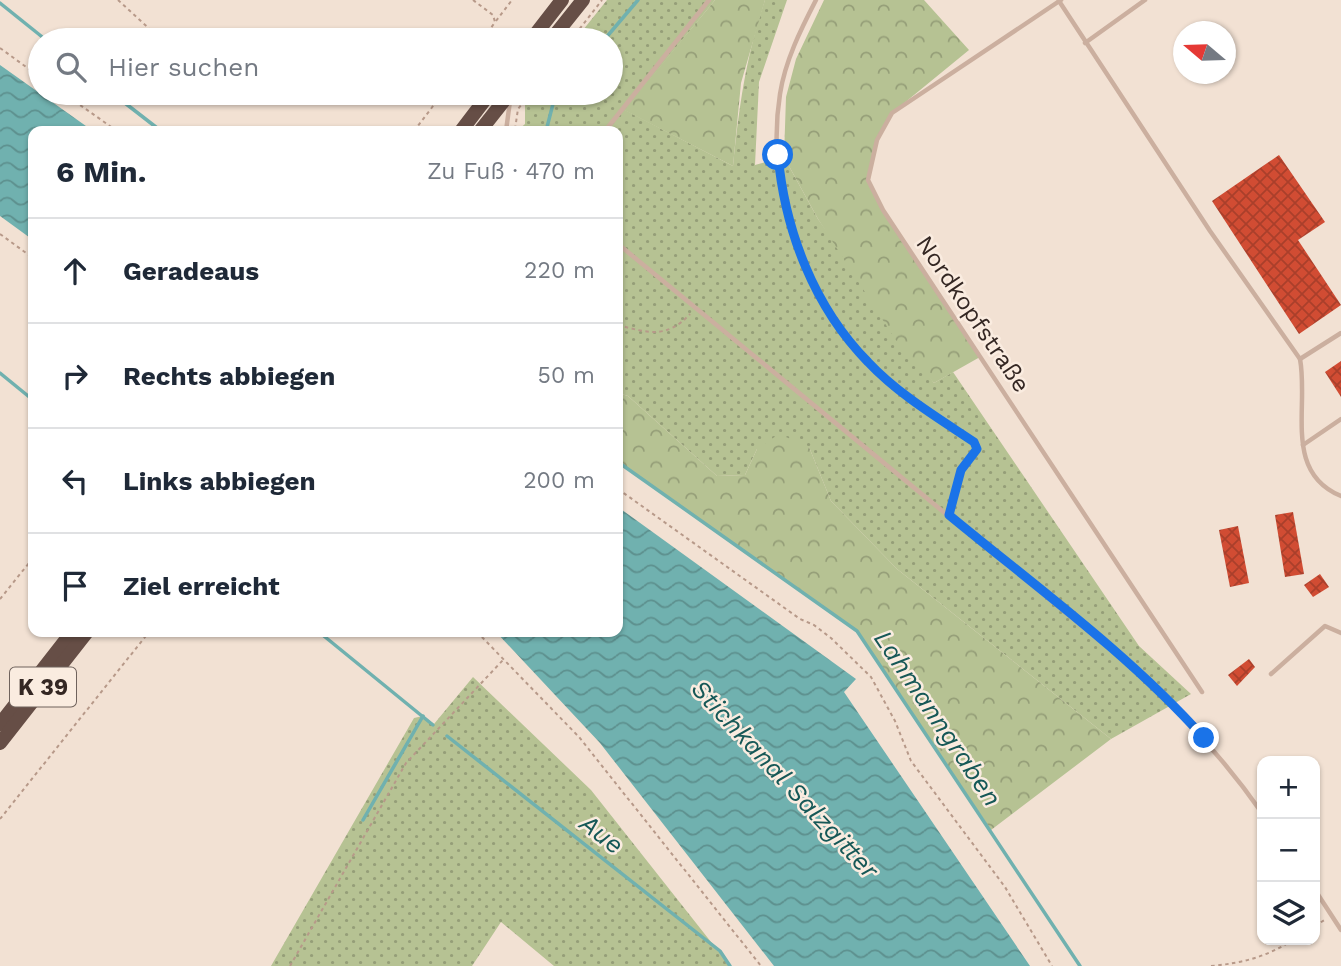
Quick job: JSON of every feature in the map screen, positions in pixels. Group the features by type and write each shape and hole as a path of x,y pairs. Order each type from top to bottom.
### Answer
{"highway":[{"path":"540,28 562,0"},
{"path":"561,28 583,0"},
{"path":"465,126 481,105"},
{"path":"484,126 501,105"},
{"name":"K 39","path":"0,724 68,637"},
{"name":"K 39","path":"0,743 82,637"}],"lane":[{"path":"609,126 709,0"},
{"path":"816,0 788,64 780,94 779,166 792,229 811,282 839,328 868,363 974,442 977,449 961,470 949,515"},
{"path":"1085,43 1145,0"},
{"name":"Nordkopfstraße","path":"1202,692 883,210 869,180 877,140 892,113 1060,1 1210,231 1300,359 1304,380 1302,445 1305,460 1312,475 1330,491 1341,496"},
{"path":"508,126 510,105"},
{"path":"623,248 949,515 1181,712 1234,774 1257,806"},
{"path":"1300,359 1341,333"},
{"path":"1302,445 1341,419"},
{"path":"1271,674 1325,626 1341,633"},
{"path":"1320,898 1341,930"}],"path":[{"path":"118,0 148,28"},
{"path":"473,0 493,15 495,22"},
{"path":"491,28 512,0"},
{"path":"580,28 602,0"},
{"path":"0,48 28,68"},
{"path":"80,105 110,126"},
{"path":"418,126 434,105"},
{"path":"516,126 518,109 521,105"},
{"path":"0,233 28,254"},
{"path":"623,326 654,335 666,332 681,324 695,307"},
{"path":"623,493 800,619 814,625 871,677 895,720 911,761 1005,887 1052,966"},
{"path":"0,600 28,564"},
{"path":"0,819 145,637"},
{"path":"482,637 579,737 761,966"},
{"path":"290,966 406,763 504,659"},
{"path":"1320,923 1331,915"},
{"path":"1211,966 1246,962 1270,954 1285,945"}],"green space":[{"path":"607,0 715,0 625,110 733,166 744,82 765,0 787,0 759,82 755,165 784,157 818,219 934,383 953,372 1139,646 1191,694 1111,739 897,569 831,501 809,447 757,449 745,475 717,476 628,396 623,394 623,126 523,126 525,105 623,105 623,28 585,28"},
{"path":"715,0 765,0 741,83 733,166 624,110"},
{"path":"824,0 924,0 969,50 892,113 877,140 868,180 883,210 980,357 934,383 895,339 818,219 784,157 786,97 796,59"},
{"path":"623,394 628,396 717,476 745,475 757,449 779,434 809,447 831,501 897,569 1111,739 991,830 857,631 623,466"},
{"path":"473,677 591,790 730,966 554,966 501,922 472,966 271,966 414,718 423,716 434,724"}],"water":[{"path":"0,65 28,85 28,105 56,105 86,126 28,126 28,236 0,216"},
{"name":"Stichkanal Salzgitter","path":"623,511 856,679 844,692 1030,966 774,966 600,743 501,637 623,637"}],"building":[{"path":"1279,155 1325,222 1298,240 1341,305 1299,334 1212,201"},
{"path":"1341,361 1341,397 1325,372"},
{"path":"1293,512 1304,574 1285,577 1275,515"},
{"path":"1238,526 1249,583 1230,587 1219,530"},
{"path":"1320,574 1329,587 1313,597 1304,585"},
{"path":"1249,659 1255,667 1237,686 1228,675"}],"waterway":[{"path":"614,28 638,0"},
{"name":"Lahmanngraben","path":"0,3 31,28"},
{"name":"Lahmanngraben","path":"127,105 155,126"},
{"path":"547,126 553,105"},
{"name":"Aue","path":"0,373 28,396"},
{"name":"Lahmanngraben","path":"623,466 857,631 1080,966"},
{"name":"Aue","path":"325,637 433,725"},
{"path":"363,820 423,716"},
{"name":"Aue","path":"447,736 720,951 730,966"}],"route":[{"path":"778,155 781,186 792,229 811,282 839,328 868,363 888,381 974,442 977,449 961,470 949,515 1127,663 1181,712 1204,738"}]}
